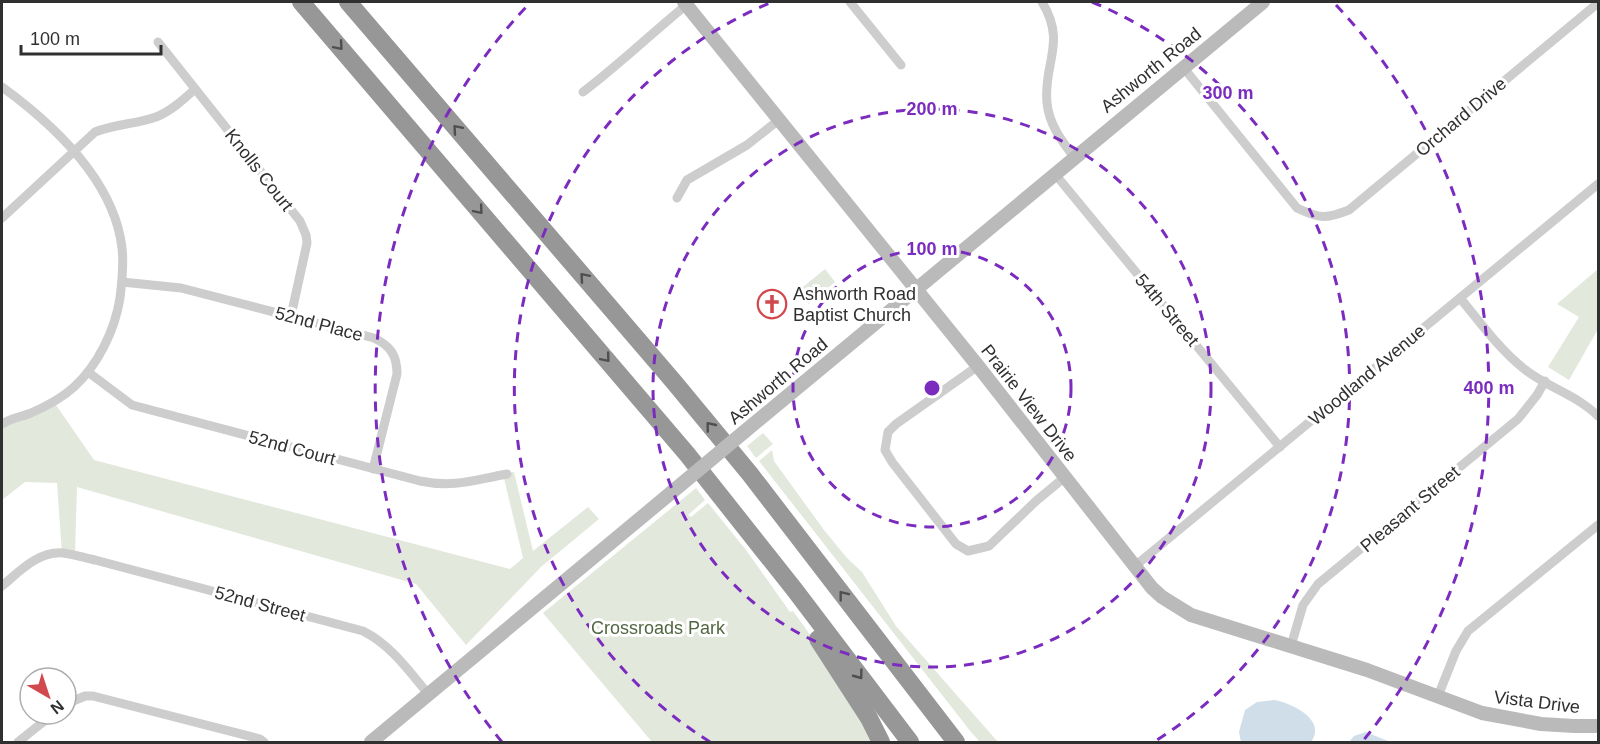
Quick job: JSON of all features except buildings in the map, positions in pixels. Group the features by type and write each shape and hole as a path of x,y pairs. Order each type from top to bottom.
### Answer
{"highway":[{"path":"301,2 721,496 910,742"},
{"path":"348,2 750,474 956,742"},
{"path":"721,496 831,658 869,718 881,742"},
{"path":"879,642 971,742"}],"street":[{"path":"584,93 687,2"},
{"name":"Prairie View Drive","path":"687,2 1162,597 1191,615 1367,670 1438,696"},
{"path":"850,2 901,65"},
{"path":"1042,2 1052,26 1054,43 1046,86 1047,104 1051,122 1059,138 1074,156"},
{"name":"Ashworth Road","path":"371,742 1074,156 1263,2"},
{"name":"Orchard Drive","path":"1183,67 1297,208 1317,217 1331,217 1349,210 1598,2"},
{"name":"Knolls Court","path":"158,42 300,221 306,235 306,253 291,316"},
{"path":"2,87 52,128 95,179 111,209 122,246 122,282 118,310 99,355 88,372 75,386 54,402 2,420"},
{"path":"2,218 95,132 110,126 155,117 177,105 195,89"},
{"path":"677,198 687,180 747,145 780,119"},
{"name":"54th Street","path":"1054,174 1280,447"},
{"name":"Woodland Avenue","path":"1135,566 1599,184"},
{"name":"52nd Place","path":"122,282 182,288 374,338 385,343 394,353 397,375 373,469"},
{"path":"1460,298 1523,369 1575,398 1599,416"},
{"path":"978,366 896,424 888,432 885,450 956,544 968,551 990,546 1036,501 1065,477"},
{"name":"52nd Court","path":"88,372 132,405 438,485 456,485 507,474"},
{"name":"Pleasant Street","path":"1291,646 1303,605 1318,584 1518,419 1538,395 1545,381"},
{"path":"1438,696 1456,651 1468,631 1599,525"},
{"name":"52nd Street","path":"2,586 32,561 55,553 67,553 363,631 387,646 429,695"},
{"path":"78,699 85,696 102,698 260,739 264,742"},
{"name":"Vista Drive","path":"1438,696 1482,713 1513,720 1599,726"},
{"path":"18,742 38,726"}],"green space":[{"path":"825,269 835,282 809,304 798,291"},
{"path":"1598,269 1598,329 1569,380 1548,367 1579,317 1557,304"},
{"path":"54,402 94,460 510,569 523,558 503,474 514,472 533,551 588,507 599,519 541,567 466,645 416,584 77,487 75,555 62,553 57,483 25,482 2,500 2,414 4,422"},
{"path":"763,433 773,444 756,458 747,446"},
{"path":"772,450 774,461 824,530 862,572 896,626 998,742 980,742 971,732 759,461"},
{"name":"Crossroads Park","path":"696,488 705,500 688,515 691,517 708,503 746,550 790,612 793,611 836,675 876,742 652,742 543,613"}],"shaded area":[{"path":"1274,700 1298,709 1311,720 1315,734 1311,742 1241,742 1239,732 1245,710 1257,702"},
{"path":"1366,732 1390,742 1349,742 1354,736"}],"place":[{"name":"Ashworth Road Baptist Church","path":"772,304"}]}
